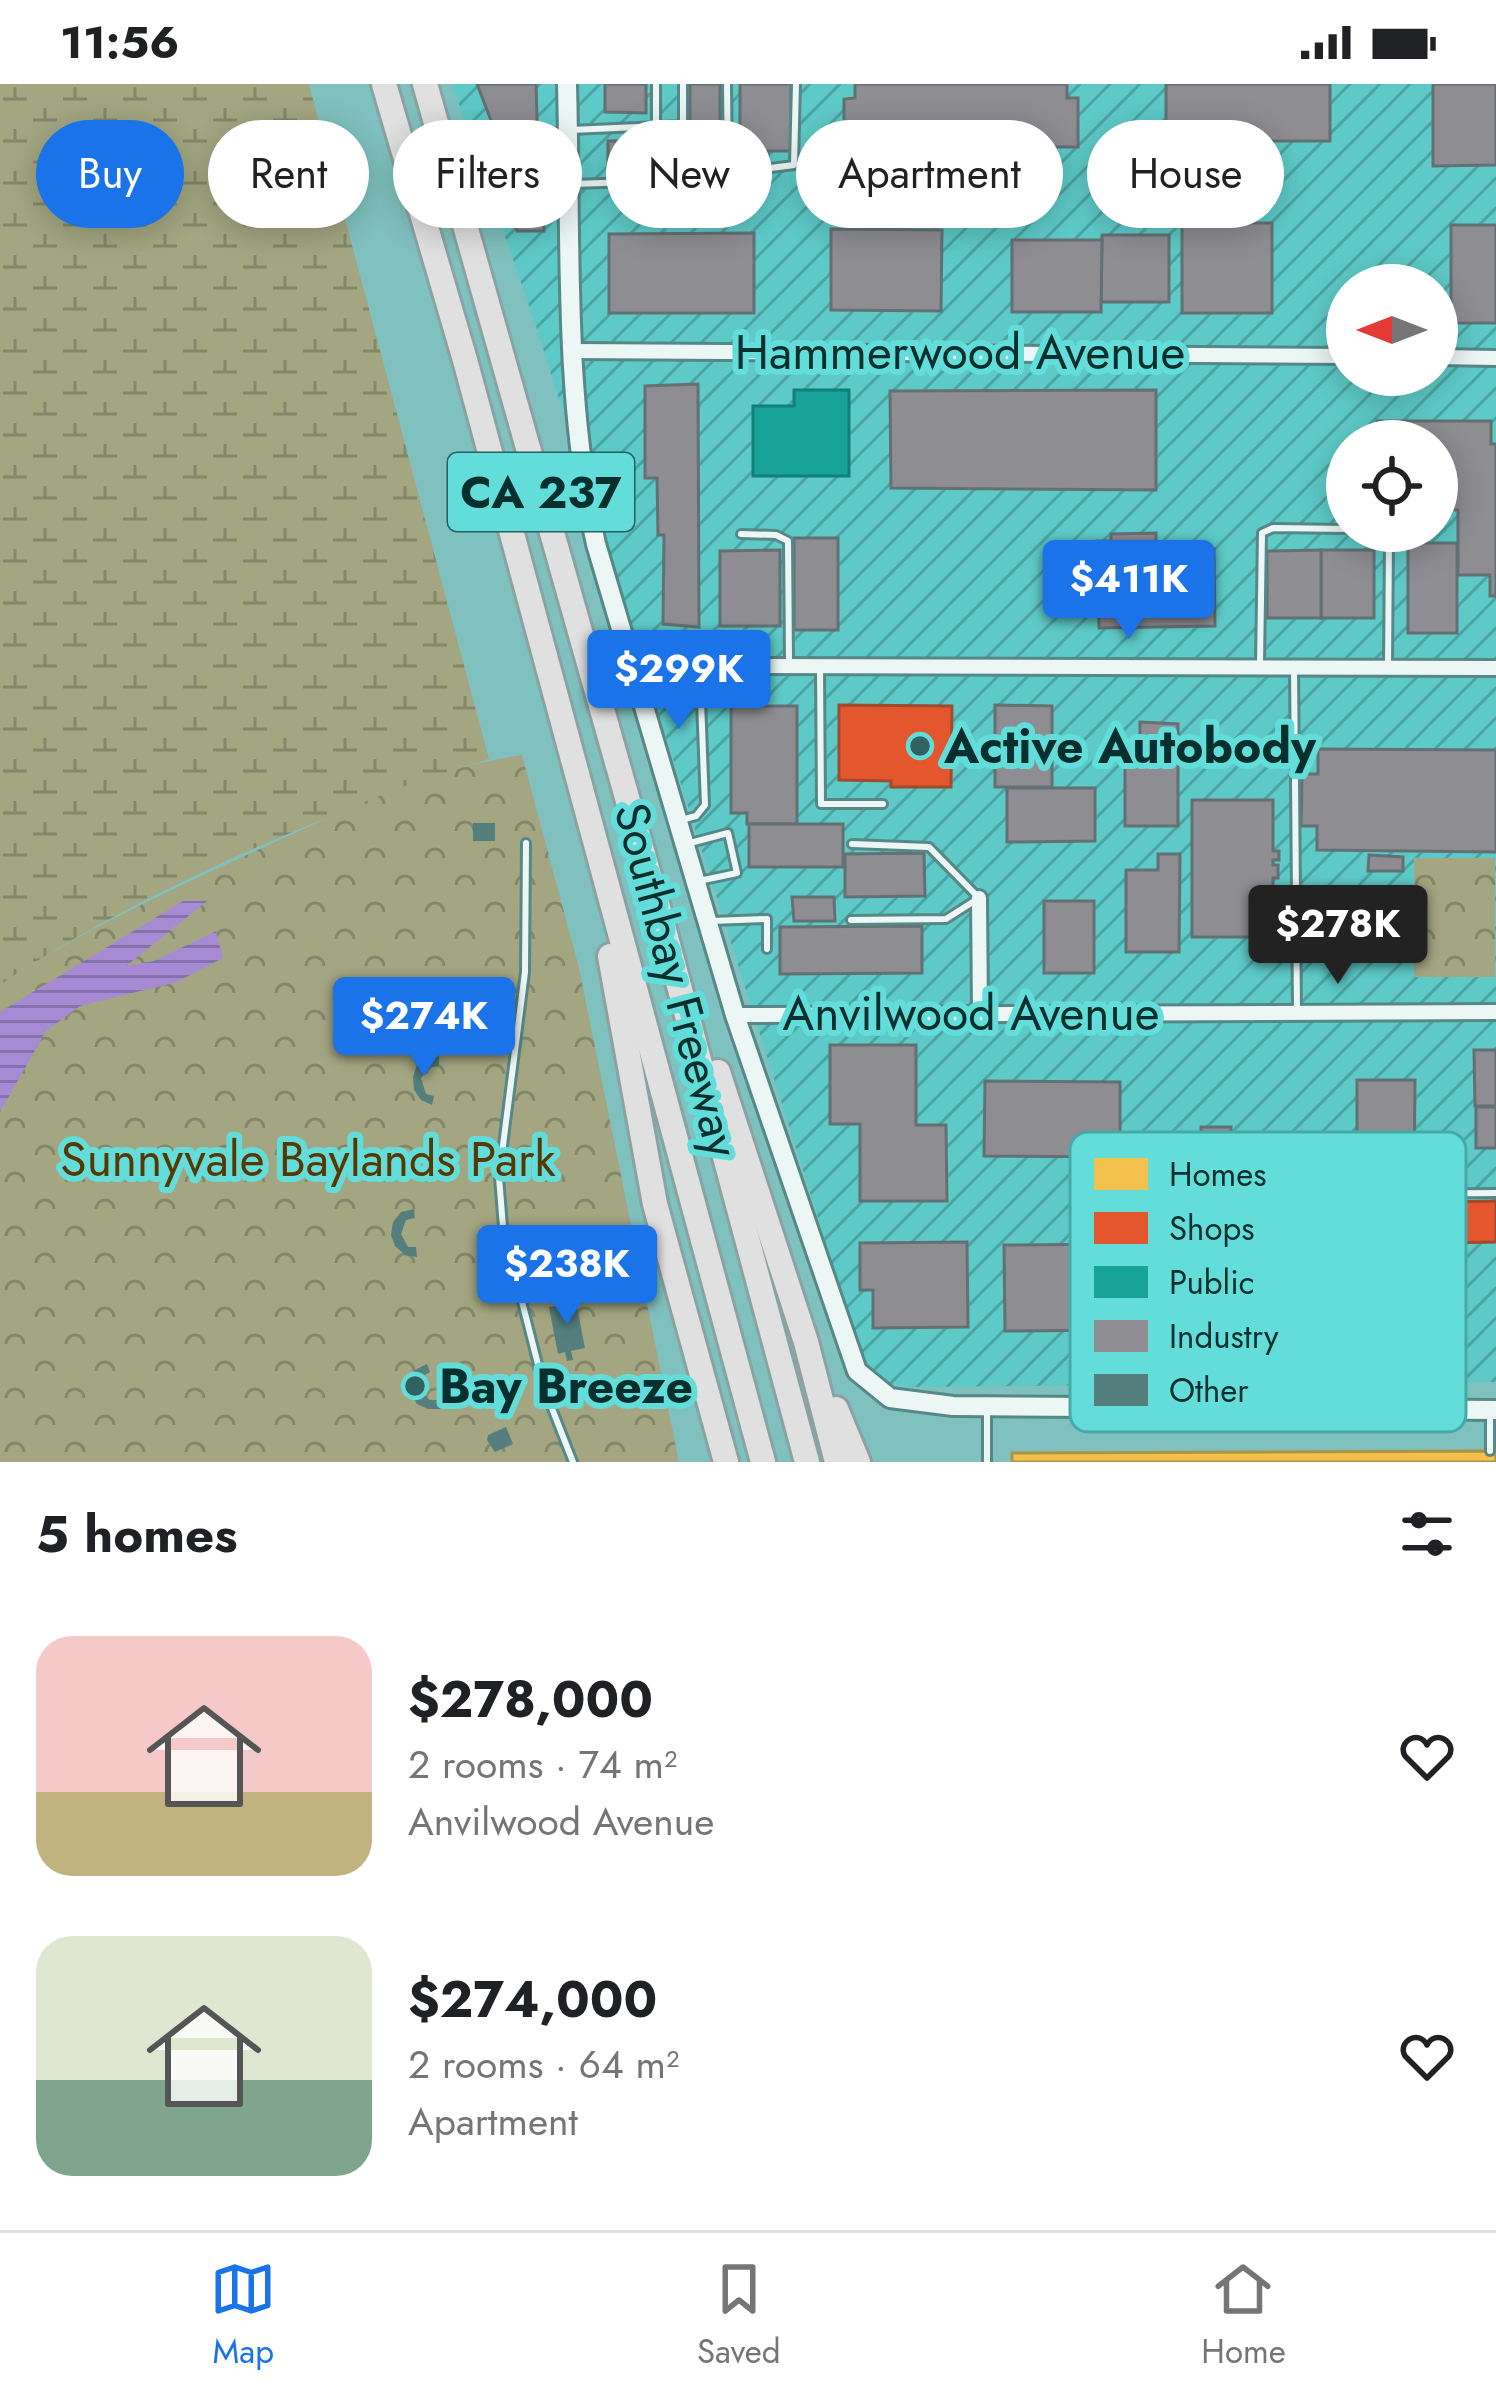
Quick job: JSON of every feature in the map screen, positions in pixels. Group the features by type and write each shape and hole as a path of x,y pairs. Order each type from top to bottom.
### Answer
{"highway":[{"name":"Southbay Freeway","path":"385,84 465,360 763,1462"},
{"name":"Southbay Freeway","path":"425,84 656,900 807,1462"},
{"path":"574,771 644,1148 711,1462"},
{"path":"656,900 806,1342 836,1462"},
{"path":"680,1303 726,1462"},
{"path":"806,1342 858,1462"}],"street":[{"path":"566,84 568,120"},
{"path":"570,228 584,491 735,1015 857,1371 890,1398 907,1402 1070,1408"},
{"name":"Hammerwood Avenue","path":"573,351 1326,356"},
{"path":"1458,358 1496,358"},
{"path":"637,682 700,669 820,665 1496,668"},
{"path":"979,898 980,1011"},
{"name":"Anvilwood Avenue","path":"735,1015 1496,1012"}],"lane":[{"path":"656,84 656,120"},
{"path":"683,84 683,120"},
{"path":"582,183 723,178 728,172 727,84"},
{"path":"772,168 794,165 796,84"},
{"path":"1260,667 1262,533 1273,528 1326,529"},
{"path":"741,534 776,535 788,541 789,666"},
{"path":"1388,668 1389,552"},
{"path":"820,665 821,804 884,804"},
{"path":"1294,667 1297,1011"},
{"path":"677,821 696,816 705,806 700,669"},
{"path":"685,844 728,833 737,872 695,882"},
{"path":"526,843 525,972 499,1177 503,1227 544,1388 573,1462"},
{"path":"850,920 946,919 979,898 929,847 852,844"},
{"path":"708,922 767,919 767,950"},
{"path":"1466,1193 1496,1193"},
{"path":"987,1462 988,1407"},
{"path":"1490,1450 1493,1410"}],"shaded area":[{"path":"452,84 1496,84 1496,1382 1466,1382 1466,1132 1070,1132 1070,1386 911,1387 891,1384 862,1357 502,228 582,228 582,120 465,120"},
{"path":"183,901 207,901 126,966 154,961 216,931 223,958 177,982 80,1006 46,1031 0,1112 0,1012"}],"green space":[{"path":"0,84 309,84 319,120 208,120 208,228 347,228 489,759 364,803 237,856 114,917 0,985"},
{"name":"Sunnyvale Baylands Park","path":"522,755 579,968 679,1462 0,1462 0,985 128,911 325,819 422,780"},
{"path":"1414,858 1495,858 1495,977 1414,977"}],"building: Homes":[{"path":"1496,1451 1496,1462 1012,1462 1012,1453"}],"building: Shops":[{"path":"839,705 952,706 951,787 891,787 891,781 839,780"},
{"path":"1496,1201 1496,1242 1466,1243 1466,1202"}],"building: Public":[{"path":"794,390 849,390 849,476 753,476 753,406 794,406"}],"building: Industry":[{"path":"477,84 536,84 537,120 491,120"},
{"path":"605,84 646,84 646,113 605,112"},
{"path":"690,84 720,84 720,120 690,120"},
{"path":"740,84 791,84 791,151 772,151 772,120 740,120"},
{"path":"855,84 1067,84 1067,98 1078,98 1078,147 1063,147 1063,120 844,120 844,99 855,98"},
{"path":"1166,84 1330,84 1330,141 1284,141 1284,120 1166,120"},
{"path":"1433,84 1496,84 1496,165 1433,166"},
{"path":"1451,225 1496,225 1496,323 1458,323 1458,264 1451,264"},
{"path":"1182,228 1272,228 1272,313 1182,313"},
{"path":"831,229 942,230 941,311 831,310"},
{"path":"754,233 754,313 609,313 609,234"},
{"path":"1102,235 1169,235 1169,302 1101,302"},
{"path":"1012,240 1102,240 1101,312 1012,312"},
{"path":"698,384 699,627 663,624 664,535 658,535 657,478 645,478 645,386"},
{"path":"1156,390 1156,490 891,488 890,391"},
{"path":"1458,421 1491,421 1491,444 1496,444 1496,596 1490,596 1490,575 1458,575"},
{"path":"1156,533 1156,543 1187,542 1188,550 1214,549 1215,626 1099,628 1097,541 1111,541 1111,534"},
{"path":"794,538 838,538 838,630 794,630"},
{"path":"780,550 780,626 720,626 720,551"},
{"path":"1321,550 1374,552 1374,618 1321,618"},
{"path":"1321,550 1321,618 1267,618 1267,551"},
{"path":"1408,552 1457,552 1457,633 1408,633"},
{"path":"995,705 1052,706 1052,787 995,787"},
{"path":"731,706 797,706 797,824 747,824 747,813 731,813"},
{"path":"1140,722 1178,724 1178,826 1125,826 1125,759 1140,759"},
{"path":"1318,749 1496,750 1496,852 1317,850 1317,826 1301,826 1302,774 1318,774"},
{"path":"1007,788 1095,788 1095,841 1007,842"},
{"path":"1192,800 1273,800 1273,851 1279,851 1279,860 1273,860 1278,878 1273,878 1273,937 1192,937"},
{"path":"749,824 843,824 843,867 749,867"},
{"path":"924,853 925,896 845,897 845,854"},
{"path":"1158,854 1180,854 1179,952 1126,952 1126,870 1158,870"},
{"path":"1369,855 1403,857 1403,871 1368,871"},
{"path":"792,897 834,897 835,921 794,921"},
{"path":"1044,901 1094,901 1094,973 1044,973"},
{"path":"922,926 922,973 780,974 780,927"},
{"path":"830,1045 916,1045 916,1125 946,1125 947,1201 860,1201 860,1124 830,1124"},
{"path":"1474,1050 1496,1050 1496,1106 1475,1106"},
{"path":"1357,1080 1415,1080 1414,1132 1357,1132"},
{"path":"985,1081 1120,1082 1120,1132 1070,1132 1070,1157 984,1156"},
{"path":"1476,1107 1496,1107 1496,1148 1476,1148"},
{"path":"1201,1127 1231,1127 1231,1132 1201,1132"},
{"path":"967,1242 968,1327 873,1328 873,1290 860,1290 860,1243"},
{"path":"1070,1244 1070,1330 1005,1331 1004,1245"}],"building: Other":[{"path":"473,823 495,823 495,841 473,841"},
{"path":"439,1056 439,1066 431,1067 421,1078 426,1094 434,1096 432,1105 414,1090 413,1077 417,1065"},
{"path":"414,1209 415,1218 406,1220 401,1234 408,1247 416,1247 417,1257 405,1255 391,1235 401,1212"},
{"path":"561,1295 563,1304 576,1302 585,1348 571,1351 573,1360 567,1361 565,1352 558,1354 549,1307 556,1306 554,1296"},
{"name":"Bay Breeze","path":"427,1364 430,1372 423,1376 419,1390 430,1400 439,1400 442,1409 417,1404 410,1393 415,1370"},
{"path":"506,1427 513,1444 495,1452 488,1435"}],"place":[{"name":"Active Autobody","path":"920,746"},
{"name":"Bay Breeze","path":"415,1386"}]}
